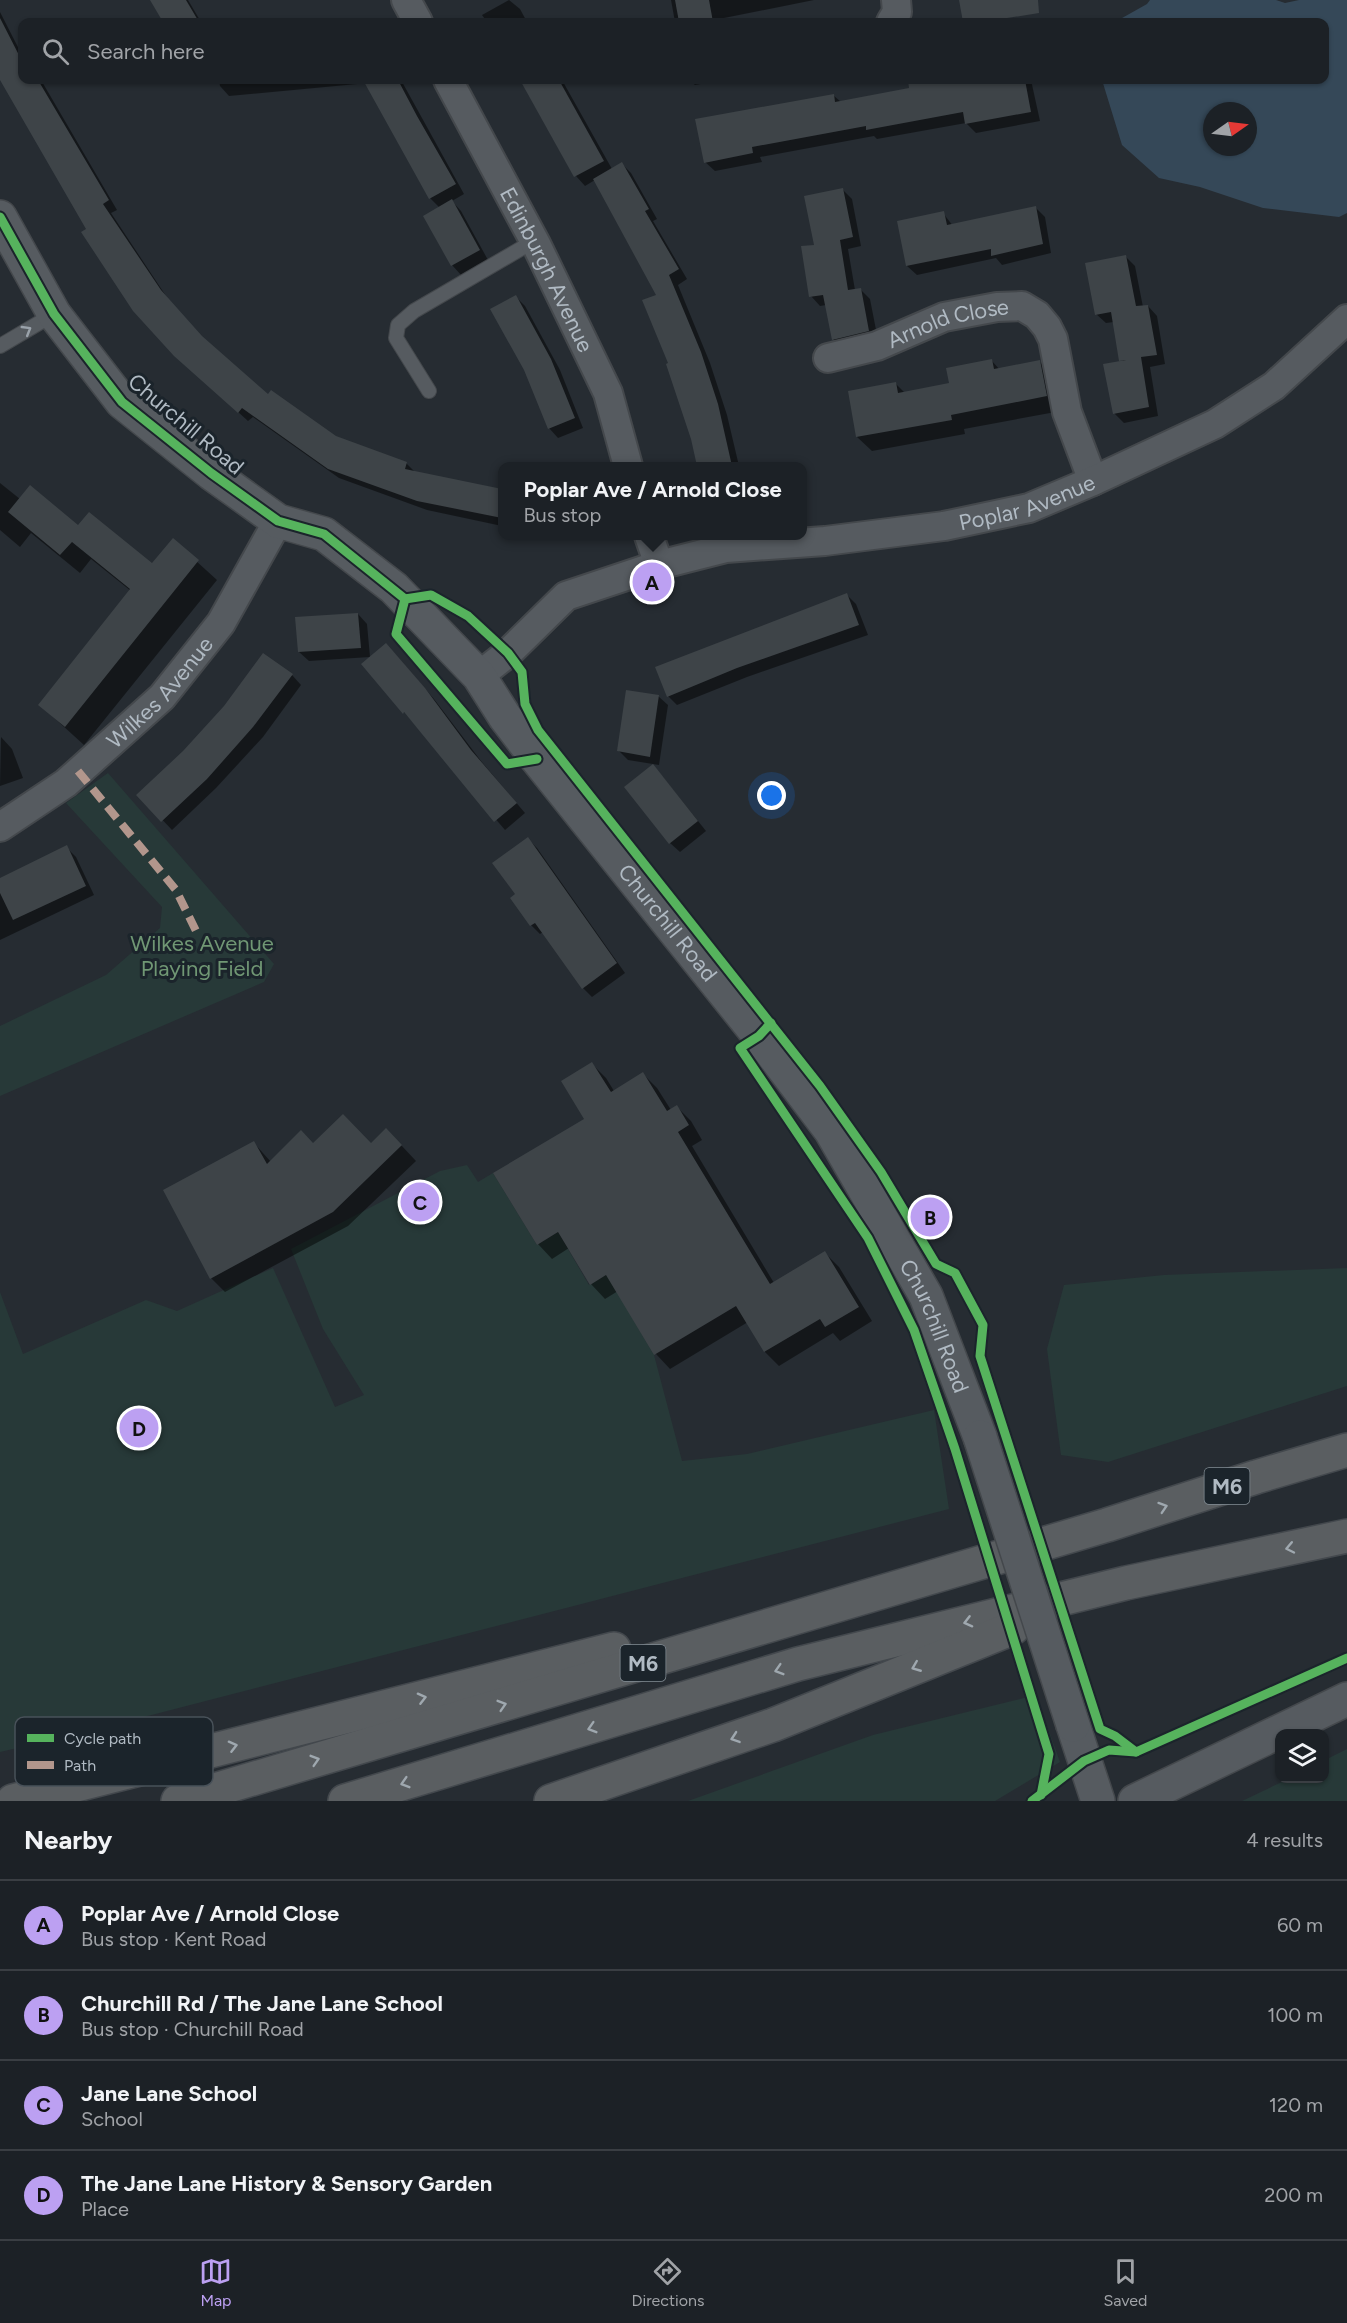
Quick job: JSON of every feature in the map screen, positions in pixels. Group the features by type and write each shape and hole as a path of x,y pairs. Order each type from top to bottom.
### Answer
{"highway":[{"name":"M6","path":"178,1801 1107,1525 1347,1450"},
{"path":"213,1751 1107,1525"},
{"name":"M6","path":"345,1801 798,1664 1126,1583 1347,1536"},
{"path":"551,1801 773,1725 1126,1583"},
{"path":"13,1801 72,1786"}],"street":[{"path":"406,0 416,18"},
{"path":"893,18 897,12 896,0"},
{"name":"Edinburgh Avenue","path":"450,84 534,242 608,393 627,462"},
{"name":"Churchill Road","path":"0,217 54,314 122,402 210,473 278,521 324,534 394,588 479,676 505,717 537,759 759,1036 831,1131 926,1296 980,1437 1098,1801"},
{"name":"Arnold Close","path":"828,358 877,346 944,317 997,307 1022,306 1037,315 1053,339 1067,412 1093,481"},
{"name":"Poplar Avenue","path":"479,676 508,653 566,596 659,565 726,548 825,541 944,526 1029,507 1093,481 1215,424 1274,386 1347,319"},
{"name":"Wilkes Avenue","path":"0,827 66,783 162,697 221,623 278,521"},
{"path":"650,540 659,565"},
{"path":"1135,1801 1347,1699"}],"lane":[{"path":"429,391 396,338 398,325 414,311 534,242"},
{"path":"0,346 54,314"}],"green space":[{"name":"Wilkes Avenue Playing Field","path":"108,773 274,964 264,982 0,1096 0,1026 106,975 160,928 162,907 66,803"},
{"path":"467,1165 478,1182 493,1173 537,1245 558,1232 589,1285 618,1268 613,1285 654,1355 682,1461 747,1454 934,1410 949,1509 144,1717 15,1717 15,1749 0,1752 0,1292 23,1354 146,1300 177,1311 273,1268 335,1407 364,1395 323,1329 291,1249 440,1171"},
{"path":"1347,1268 1347,1386 1108,1462 1061,1455 1047,1349 1064,1285 1164,1275"},
{"path":"1036,1695 1060,1762 995,1801 688,1801 873,1735"},
{"path":"1347,1749 1347,1801 1242,1801 1280,1783 1329,1783 1329,1758"}],"water":[{"path":"1150,0 1276,0 1285,3 1299,0 1347,0 1347,213 1339,217 1263,208 1200,187 1159,178 1122,145 1103,84 1329,84 1329,18 1122,18"}],"building":[{"path":"150,0 186,0 197,18 161,18"},
{"path":"675,0 709,0 712,18 678,18"},
{"path":"959,0 1038,0 1039,13 1007,18 962,18"},
{"path":"0,18 18,53 18,84 40,84 109,200 103,204 161,290 202,336 268,394 271,390 336,436 407,462 405,469 498,488 498,517 417,501 328,469 242,408 238,413 174,356 133,311 81,232 86,229 0,80"},
{"path":"365,84 400,84 456,184 429,199"},
{"path":"522,84 561,84 604,161 574,177"},
{"path":"908,84 1026,84 1031,112 965,124 963,112 866,130 866,126 752,147 753,153 704,163 695,119 834,94 835,102 909,88"},
{"path":"622,162 649,209 645,211 679,269 669,275 701,352 718,404 731,462 696,462 691,439 666,364 668,363 642,300 656,295 593,179"},
{"path":"843,188 853,237 840,240 848,290 861,288 869,331 832,340 823,295 809,297 801,246 814,245 804,196"},
{"path":"452,199 480,250 451,266 423,216"},
{"path":"1036,206 1043,244 991,256 991,249 906,266 897,221 944,211 947,225"},
{"path":"1126,255 1136,306 1148,305 1157,355 1141,357 1149,407 1113,414 1103,364 1126,360 1119,361 1111,312 1095,315 1085,263"},
{"path":"516,295 551,359 575,418 548,429 524,370 490,309"},
{"path":"992,359 994,369 1040,360 1047,396 951,415 952,420 856,437 848,391 896,382 898,393 949,383 946,368"},
{"path":"30,485 78,525 89,512 152,563 173,538 199,560 65,727 38,705 130,589 72,542 60,555 8,512"},
{"path":"847,593 859,625 737,668 667,697 655,667"},
{"path":"358,613 361,648 298,652 295,617"},
{"path":"386,643 425,688 471,750 517,803 494,822 404,712 403,714 361,664"},
{"path":"263,653 293,674 253,727 207,779 161,822 136,795 183,751 224,706"},
{"path":"626,690 659,695 650,757 617,751"},
{"path":"653,764 698,821 669,844 624,787"},
{"path":"528,837 617,963 582,989 535,923 530,926 510,898 515,894 492,863"},
{"path":"67,845 86,886 13,920 0,893 0,878"},
{"path":"592,1062 611,1092 643,1072 667,1111 677,1105 689,1125 678,1132 770,1284 825,1251 859,1307 825,1327 820,1319 764,1352 736,1306 654,1355 606,1275 590,1285 558,1232 537,1245 493,1173 584,1119 561,1081"},
{"path":"343,1114 371,1143 386,1128 402,1145 333,1212 210,1279 163,1190 254,1141 267,1164 301,1130 313,1143"}],"marked path":[{"path":"78,771 176,890 198,935"}],"cycle path":[{"path":"0,217 54,314 122,402 211,473 278,521 324,534 405,599"},
{"path":"405,599 431,595 468,616 508,653 522,672 525,704 538,730 820,1086 881,1172 936,1264 955,1273 983,1325 980,1356 1100,1729 1115,1736 1136,1752"},
{"path":"405,599 396,634 507,764 537,759"},
{"path":"771,1023 759,1036 740,1048 868,1238 914,1330 955,1449 1049,1754 1041,1795"},
{"path":"1032,1801 1084,1761 1109,1750 1136,1752 1347,1658"}],"place":[{"name":"Poplar Ave / Arnold Close","path":"652,582"},
{"name":"Jane Lane School","path":"420,1202"},
{"name":"Churchill Rd / The Jane Lane School","path":"930,1217"},
{"name":"The Jane Lane History & Sensory Garden","path":"139,1428"}]}
